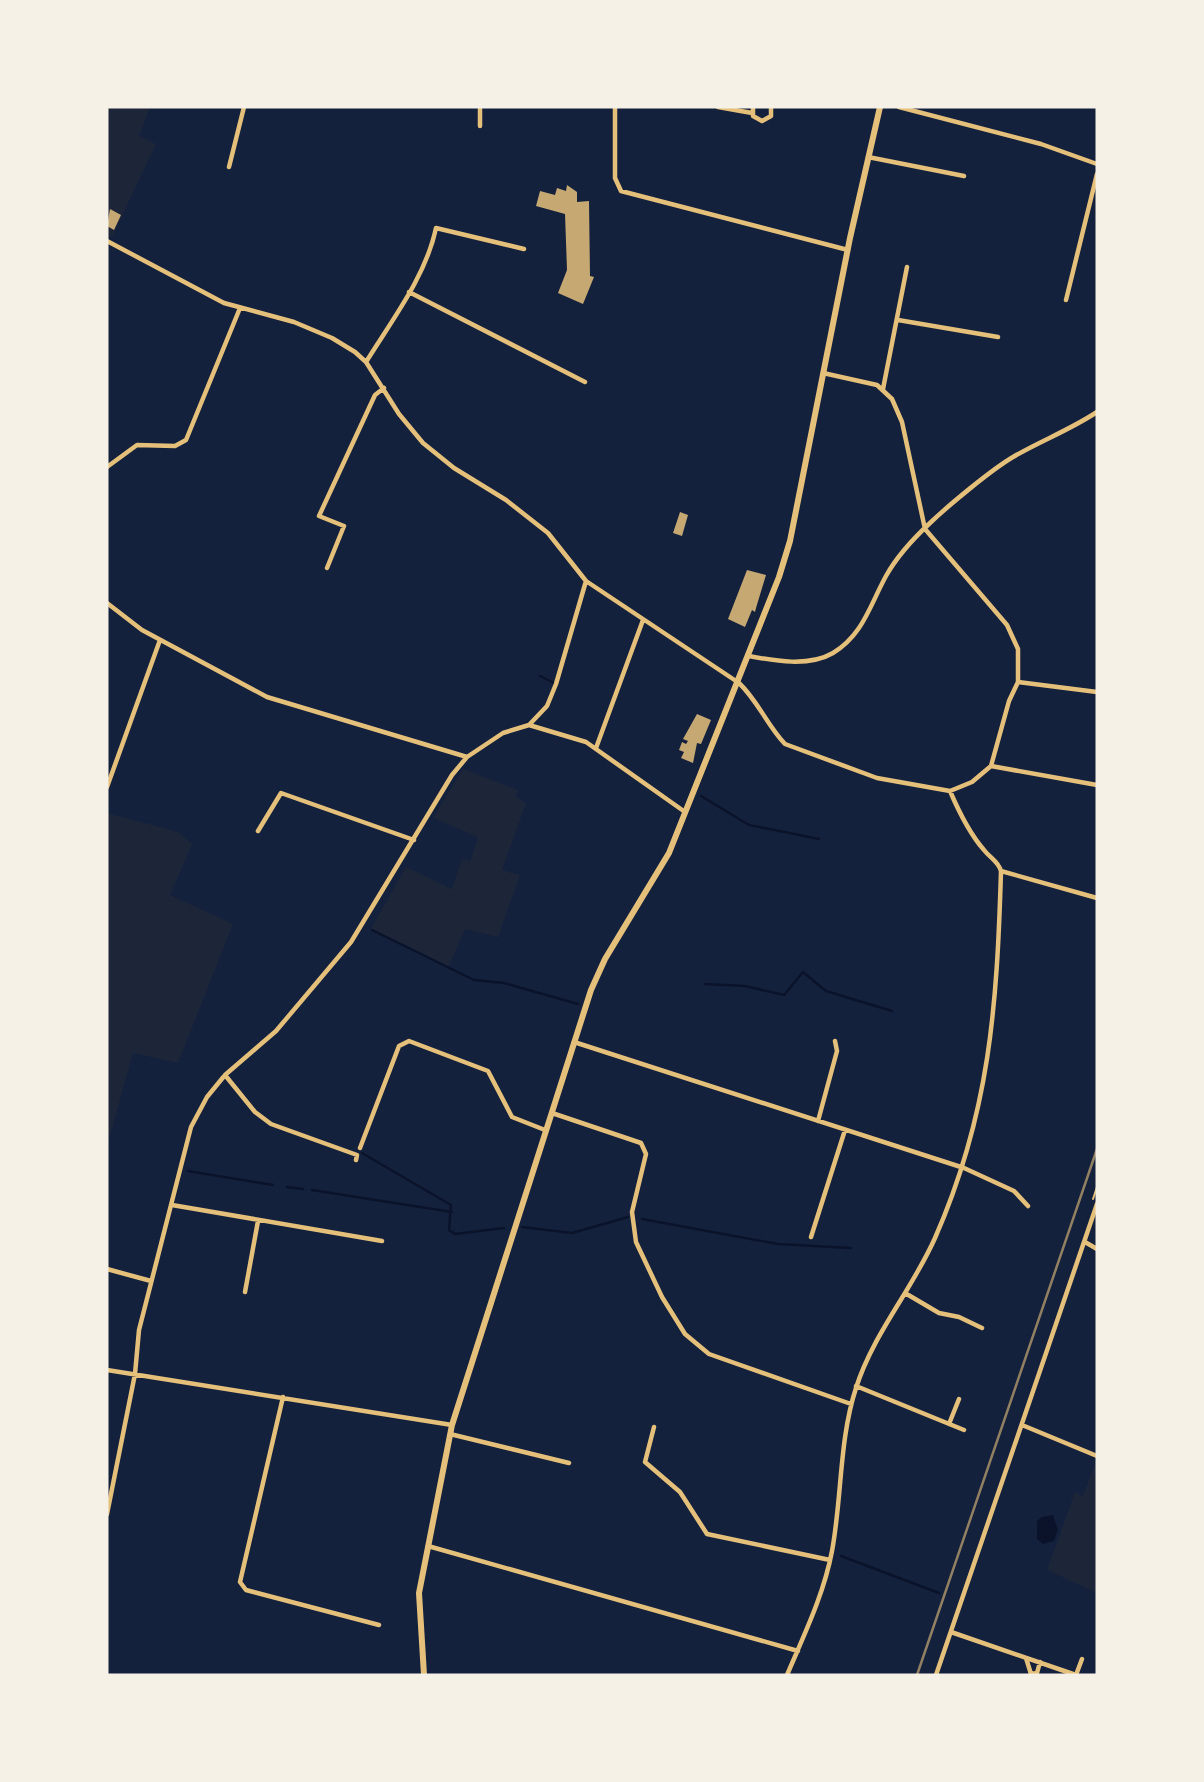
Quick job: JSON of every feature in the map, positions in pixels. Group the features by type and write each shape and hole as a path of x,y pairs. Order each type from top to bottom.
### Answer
{"main road":[{"path":"424,1675 419,1593 452,1425 573,1042 599,971 661,870 739,683 790,541 867,157 880,107"}],"street":[{"path":"229,167 244,107"},
{"path":"480,107 480,126"},
{"path":"615,107 615,178 621,191 848,250"},
{"path":"718,107 753,110 759,121 771,116 771,107"},
{"path":"899,107 1041,144 1097,164"},
{"path":"867,157 964,176"},
{"path":"1066,300 1097,174"},
{"path":"366,362 409,292 432,248 436,228 524,248"},
{"path":"107,241 197,290 240,308 294,322 332,338 366,362 399,414 423,443 454,468 506,500 548,533 586,581 739,683 755,699 775,733 793,749 877,778 950,791 972,782 991,766 1009,701 1018,682 1018,649 1007,625 925,529 902,422 894,402 883,389 823,373"},
{"path":"883,389 907,267"},
{"path":"409,292 585,382"},
{"path":"107,467 138,445 169,446 186,440 240,308"},
{"path":"898,320 998,337"},
{"path":"327,568 344,526 318,516 375,395 384,388"},
{"path":"749,656 788,662 813,660 830,655 848,643 858,631 888,573 925,529 1011,458 1066,433 1097,412"},
{"path":"107,1514 135,1374 139,1330 191,1127 207,1097 225,1075 276,1031 323,978 370,914 452,775 467,757 503,733 529,725 547,706 586,581"},
{"path":"107,603 131,623 284,704 467,757"},
{"path":"596,748 643,620"},
{"path":"107,787 161,639"},
{"path":"1018,682 1097,692"},
{"path":"529,725 576,737 596,748 685,812"},
{"path":"991,766 1097,785"},
{"path":"788,1675 818,1601 830,1560 851,1404 856,1386 872,1350 931,1248 964,1168 975,1128 993,1033 1001,871 999,864 985,852 964,822 950,791"},
{"path":"258,831 281,793 414,840"},
{"path":"1001,871 1097,898"},
{"path":"360,1148 399,1046 408,1041 488,1071 512,1117 545,1130"},
{"path":"818,1121 837,1051 835,1041"},
{"path":"573,1042 964,1168 1014,1191 1028,1206"},
{"path":"225,1075 255,1112 271,1124 357,1155 356,1160"},
{"path":"551,1113 641,1143 646,1154 632,1212 636,1242 662,1297 684,1334 709,1354 851,1404"},
{"path":"811,1237 845,1129"},
{"path":"936,1675 1097,1204"},
{"path":"172,1205 258,1222 382,1241"},
{"path":"245,1292 258,1222"},
{"path":"1084,1242 1097,1249"},
{"path":"107,1269 151,1281"},
{"path":"905,1293 939,1313 982,1328"},
{"path":"107,1370 452,1425"},
{"path":"856,1386 964,1430"},
{"path":"283,1398 240,1583 246,1590 379,1625"},
{"path":"949,1424 958,1399"},
{"path":"1022,1425 1097,1456"},
{"path":"654,1427 645,1462 669,1480 707,1534 830,1560"},
{"path":"450,1434 569,1463"},
{"path":"427,1546 798,1651"},
{"path":"951,1632 1076,1675 1082,1660"},
{"path":"1027,1658 1031,1674 1037,1673 1040,1662"}],"shaded area":[{"path":"107,107 150,107 139,136 156,144 112,237 107,235"},
{"path":"463,769 518,790 516,797 526,803 502,870 520,875 498,937 465,929 448,968 370,930 406,867 452,889 462,859 470,861 478,837 433,818"},
{"path":"107,813 178,832 192,844 170,895 233,924 178,1063 133,1053 107,1146"},
{"path":"1097,1459 1097,1593 1047,1570 1075,1492 1083,1496"},
{"path":"1053,1515 1058,1530 1054,1541 1043,1544 1037,1539 1037,1521"}],"building":[{"path":"567,185 577,192 577,202 589,201 590,276 594,277 583,304 558,293 567,270 565,214 536,206 540,191 555,195 557,188 566,191"},
{"path":"110,209 121,215 114,230 107,226"},
{"path":"680,512 688,515 682,536 673,533"},
{"path":"747,570 766,575 755,612 752,610 745,627 728,619"},
{"path":"697,714 711,720 701,744 697,743 693,763 681,758 684,752 679,750 682,742 686,744 688,741 683,739"}],"waterway":[{"path":"540,676 556,684"},
{"path":"701,796 749,825 819,839"},
{"path":"372,930 474,980 504,983 578,1004"},
{"path":"705,984 745,986 784,995 803,972 826,991 892,1011"},
{"path":"362,1153 451,1205 449,1230 455,1234 504,1228"},
{"path":"188,1171 273,1185"},
{"path":"287,1187 303,1189"},
{"path":"312,1190 452,1212"},
{"path":"522,1227 572,1233 628,1217"},
{"path":"642,1219 778,1244 851,1248"},
{"path":"841,1556 939,1593"}],"railway":[{"path":"917,1675 1097,1149"}]}
